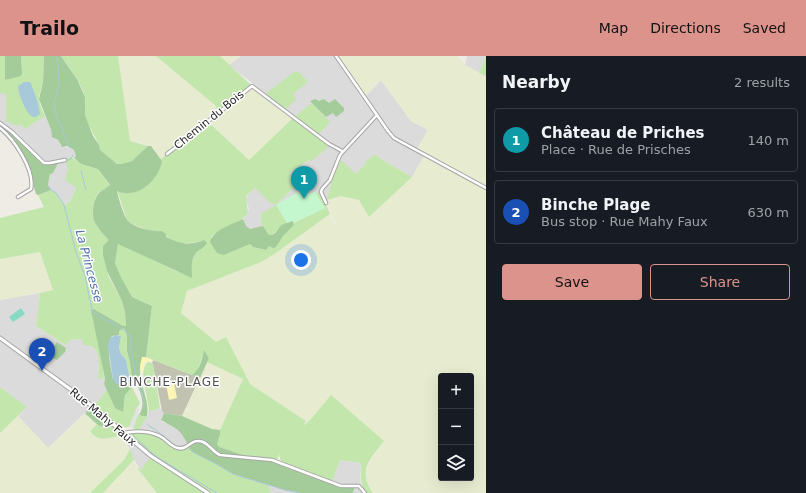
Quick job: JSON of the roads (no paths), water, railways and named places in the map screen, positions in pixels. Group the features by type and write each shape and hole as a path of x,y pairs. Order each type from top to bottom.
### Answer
{"street":[{"path":"336,56 394,138 486,188"},
{"name":"Chemin du Bois","path":"167,154 252,86 329,144 342,151"},
{"path":"326,203 321,192 330,180 342,151 377,115"},
{"path":"0,123 12,132 44,163 65,160"},
{"path":"0,128 14,142 24,158 31,180 31,189 18,197"},
{"name":"Rue Mahy Faux","path":"0,338 81,397 166,467 208,493"},
{"path":"124,433 134,431 153,434 181,449 192,442 200,441 206,444 216,454 274,460 341,486 358,486 365,493"}],"water":[{"path":"24,82 31,83 39,106 40,114 36,117 30,115 21,98 18,86"},
{"path":"116,335 121,336 119,347 121,354 126,360 130,380 129,382 116,384 113,379 108,346 110,338"}],"waterway":[{"name":"La Princesse","path":"57,56 59,86 54,102 56,115 70,148"},
{"path":"60,163 71,159 73,155"},
{"path":"81,171 86,190"},
{"name":"La Princesse","path":"48,186 56,193 64,205 76,252 85,276 92,310 94,313 126,331 131,337 131,349 135,373 143,398 144,408"},
{"name":"La Princesse","path":"147,424 178,447 184,446"},
{"path":"133,433 134,436 160,459 217,493"},
{"name":"La Princesse","path":"187,447 193,452 233,474 285,490 300,493"}],"place":[{"name":"Château de Priches","path":"304,199"},
{"name":"Binche Plage","path":"42,371"}],"district":[{"name":"BINCHE-PLAGE","path":"170,382"}]}
